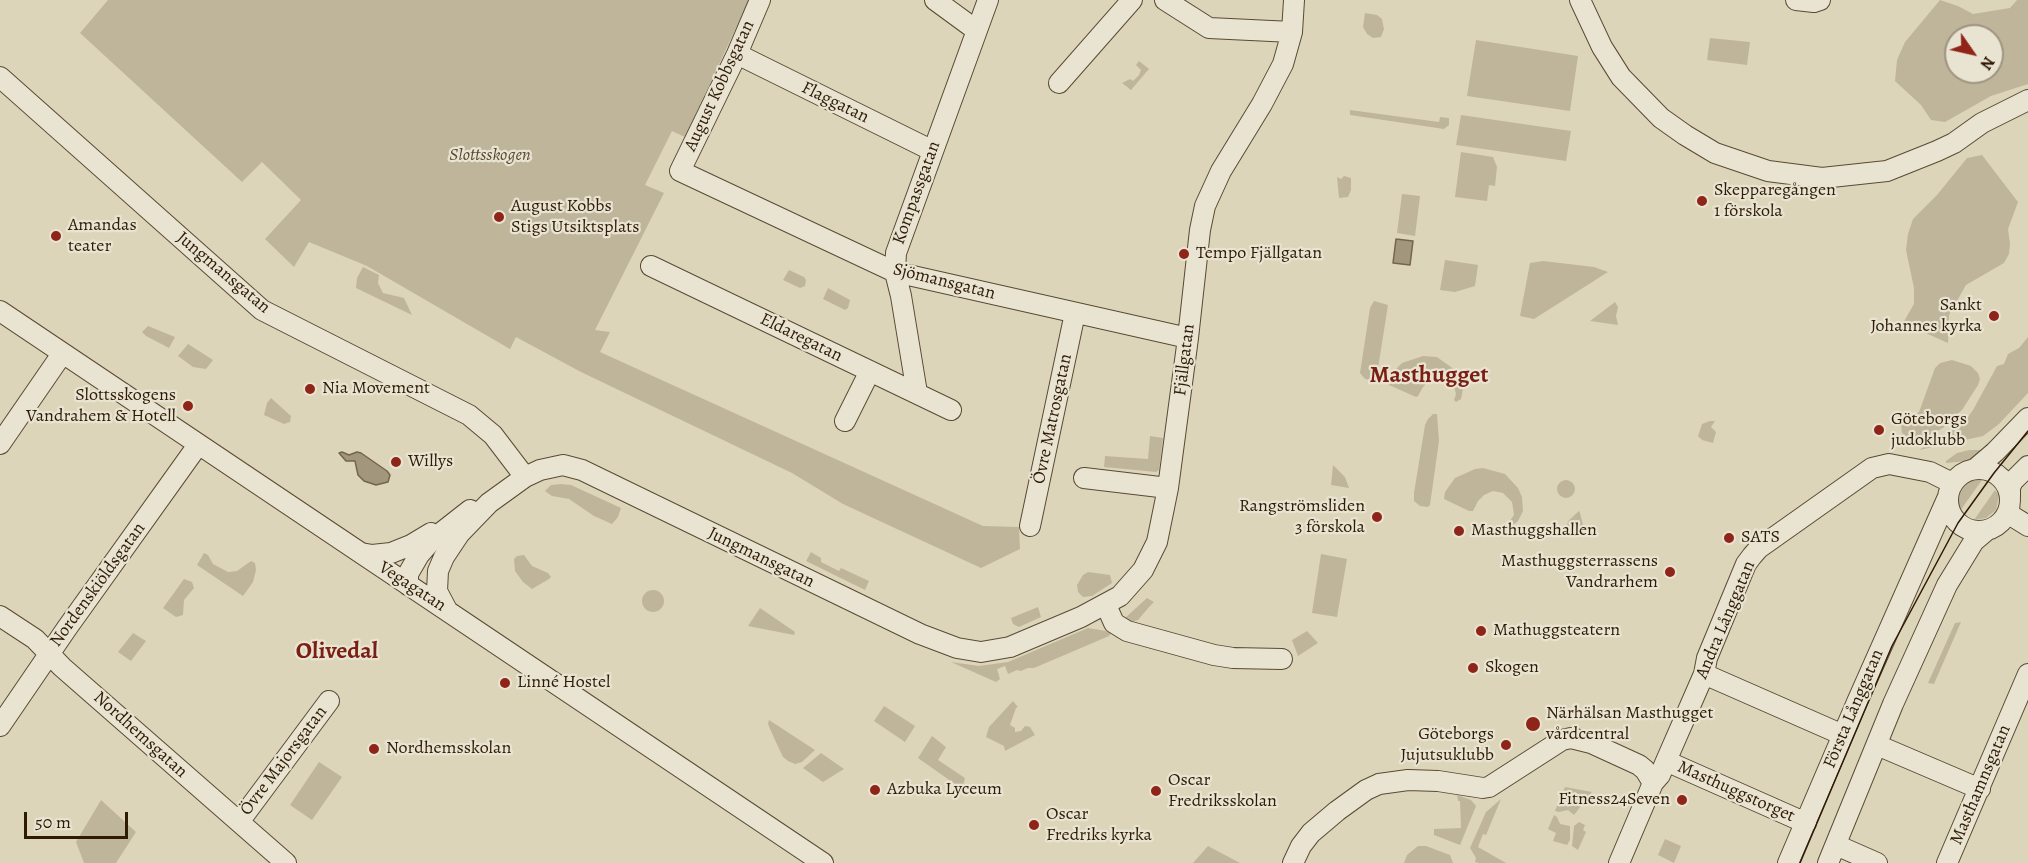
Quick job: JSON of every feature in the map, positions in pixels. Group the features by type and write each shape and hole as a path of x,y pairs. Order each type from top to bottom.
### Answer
{"street":[{"name":"August Kobbsgatan","path":"680,171 737,54 759,0"},
{"path":"935,0 976,30"},
{"name":"Kompassgatan","path":"917,393 895,272 896,253 988,0"},
{"path":"1059,83 1132,0"},
{"path":"1166,0 1209,28 1292,32"},
{"name":"Fjällgatan","path":"1000,650 1106,605 1131,585 1151,557 1157,542 1168,488 1200,230 1205,206 1221,171 1278,76 1286,57 1292,32 1294,0"},
{"path":"1580,0 1591,27 1622,77 1661,118 1716,153 1768,171 1822,178 1887,171 1938,151 1988,120 2028,100"},
{"path":"1796,0 1814,2 1820,0"},
{"name":"Flaggatan","path":"737,54 933,151"},
{"name":"Jungmansgatan","path":"0,77 262,310 469,415 494,435 525,477"},
{"name":"Sjömansgatan","path":"680,171 895,272 1188,338"},
{"name":"Eldaregatan","path":"651,266 951,410"},
{"name":"Vegagatan","path":"0,311 823,863"},
{"name":"Övre Matrosgatan","path":"1030,526 1075,313"},
{"path":"0,444 62,354"},
{"path":"845,421 870,371"},
{"path":"1975,469 2028,418"},
{"name":"Nordenskiöldsgatan","path":"0,726 198,445"},
{"name":"Andra Långgatan","path":"1619,863 1653,783 1660,775 1704,674 1707,658 1746,564 1759,548 1872,468 1889,464 1930,472 1950,491"},
{"name":"Jungmansgatan","path":"438,543 442,525 457,527 475,506 494,498 525,477 549,467 563,465 574,467 943,644 981,652 1000,650"},
{"path":"2028,466 2010,487 2008,505 2002,521 1987,530 1972,530 1952,517 1950,491 1962,473 1985,469 2000,477 2007,486 2008,505 2028,526"},
{"path":"1084,478 1168,488"},
{"name":"Första Långgatan","path":"1788,863 1950,491"},
{"name":"Första Långgatan","path":"1832,854 1893,704 1938,603 1965,554 1974,541 1987,530"},
{"path":"360,553 391,554 411,545 438,543"},
{"path":"405,581 414,562 438,543"},
{"path":"438,543 441,562 437,584 439,597 447,609"},
{"path":"1106,605 1114,623 1126,631 1214,655 1233,658 1282,659"},
{"name":"Nordhemsgatan","path":"0,616 35,639 62,667 286,863"},
{"path":"1704,674 1843,735"},
{"name":"Masthamnsgatan","path":"1947,863 2028,674"},
{"name":"Övre Majorsgatan","path":"238,822 329,701"},
{"path":"1293,863 1301,846 1311,833 1337,810 1379,784 1408,780 1489,787 1562,740 1571,738 1592,742 1639,765 1653,783"},
{"path":"1877,745 1980,789"},
{"name":"Masthuggstorget","path":"1666,761 1806,822"},
{"path":"1832,854 1877,863"}],"green space":[{"name":"Slottsskogen","path":"108,0 749,0 685,137 672,131 645,185 664,193 595,330 610,332 600,352 983,526 1019,527 1020,549 981,568 843,504 792,473 581,372 516,337 510,349 367,266 309,242 294,267 265,239 301,200 262,162 242,182 80,33"},
{"path":"1940,0 1973,14 2010,8 2017,0 2028,0 2028,84 1991,96 1945,122 1931,120 1921,105 1895,81 1897,60 1905,42"},
{"path":"1365,13 1377,15 1382,19 1384,29 1381,37 1373,38 1367,34 1363,27"},
{"path":"1710,38 1750,42 1747,65 1707,60"},
{"path":"1476,40 1578,56 1570,111 1467,96"},
{"path":"1139,61 1149,69 1131,90 1122,83 1130,79 1133,81 1139,75 1141,70 1136,65"},
{"path":"1350,110 1439,122 1440,117 1449,118 1449,125 1444,129 1350,115"},
{"path":"1461,115 1571,131 1566,161 1456,145"},
{"path":"1461,152 1493,157 1497,167 1495,186 1489,185 1487,201 1455,197"},
{"path":"1982,155 2018,202 2008,229 2009,254 2004,263 1966,285 1949,315 1948,343 1903,323 1914,304 1914,288 1906,250 1908,234 1913,219 1937,195 1967,158"},
{"path":"1344,176 1351,178 1351,190 1348,197 1339,198 1337,177 1341,179"},
{"path":"1402,194 1420,196 1415,236 1397,233"},
{"path":"1445,260 1478,265 1475,286 1455,292 1440,290"},
{"path":"1543,261 1594,267 1608,272 1534,319 1520,316 1530,263"},
{"path":"363,267 379,275 378,283 383,293 404,298 412,315 356,288 357,278"},
{"path":"789,270 804,277 805,286 800,288 783,280"},
{"path":"828,288 850,300 848,308 845,310 823,299"},
{"path":"1374,301 1388,305 1376,381 1365,379 1360,373 1370,308"},
{"path":"1615,302 1618,307 1616,316 1618,325 1590,321"},
{"path":"148,326 175,337 169,348 142,332"},
{"path":"2028,337 2028,393 1999,424 1983,436 1919,450 1963,424 1997,366 2004,364 2008,354 2019,348"},
{"path":"188,344 213,360 206,369 193,367 178,356"},
{"path":"1423,356 1437,357 1455,370 1460,377 1463,389 1461,399 1456,402 1454,400 1456,394 1454,386 1442,378 1430,379 1416,397 1389,385 1396,369 1402,363"},
{"path":"1952,360 1971,366 1978,373 1980,379 1978,385 1962,410 1943,428 1920,440 1907,439 1902,433 1901,425 1919,412 1935,368 1940,363"},
{"path":"271,398 291,416 290,422 284,424 264,415"},
{"path":"1433,414 1437,414 1439,441 1428,507 1420,506 1414,501 1414,493 1425,425"},
{"path":"1715,421 1711,427 1716,432 1713,443 1702,440 1698,436 1702,424"},
{"path":"1150,436 1163,438 1159,470 1156,472 1104,467 1105,456 1148,459"},
{"path":"1980,450 1984,454 1968,461 1946,463 1957,453"},
{"path":"1333,465 1345,477 1349,488 1331,485"},
{"path":"1483,468 1505,474 1518,488 1522,497 1523,511 1513,525 1509,522 1514,515 1512,502 1503,493 1493,491 1484,495 1473,511 1444,499 1445,492 1455,478"},
{"path":"1976,479 1982,480 1960,511 1958,502 1961,489 1966,483"},
{"path":"1562,480 1570,480 1575,485 1573,496 1562,498 1557,493 1557,485"},
{"path":"551,485 571,485 621,508 618,517 612,524 594,516 569,499 552,496 545,491"},
{"path":"1995,490 1999,495 1996,510 1986,518 1974,520"},
{"path":"1579,511 1585,533 1570,530 1567,526 1568,521"},
{"path":"811,552 821,558 821,562 839,571 841,568 869,581 865,590 806,561"},
{"path":"204,553 208,555 213,564 228,572 237,571 251,561 255,563 253,582 243,596 197,565"},
{"path":"1321,554 1347,559 1337,617 1312,613"},
{"path":"524,555 532,566 548,573 551,577 532,589 515,571 514,559"},
{"path":"1088,572 1110,575 1112,583 1092,596 1083,597 1078,592 1077,585 1083,575"},
{"path":"184,579 192,582 194,588 184,600 183,615 176,617 163,608"},
{"path":"653,590 661,593 664,601 661,609 653,612 645,609 642,601 645,593"},
{"path":"1147,598 1154,602 1138,620 1129,623 1125,618"},
{"path":"1038,607 1041,617 1019,627 1013,624 1011,618"},
{"path":"760,608 795,632 794,635 748,626"},
{"path":"1961,622 1934,684 1928,683 1955,623"},
{"path":"1088,628 1112,632 1109,636 1034,668 1017,670 1008,674 1005,666 997,669 1000,679 996,682 951,662 979,666 1008,662"},
{"path":"1307,631 1318,643 1298,656 1292,640"},
{"path":"133,633 146,641 131,661 118,652"},
{"path":"1013,701 1018,707 1010,725 1015,728 1015,732 1021,731 1025,726 1030,727 1035,735 1005,751 1004,746 986,737 989,727"},
{"path":"884,706 915,726 905,742 874,721"},
{"path":"769,720 815,750 802,762 795,764 788,761 783,757 775,740 768,724"},
{"path":"932,736 946,747 938,760 965,778 962,789 918,758"},
{"path":"821,753 844,769 823,782 803,768"},
{"path":"319,762 342,777 312,820 290,805"},
{"path":"1565,787 1592,792 1574,815 1568,810 1555,811"},
{"path":"1457,795 1471,800 1476,806 1460,845 1434,835 1434,829 1461,828 1460,801"},
{"path":"1501,799 1486,835 1483,834 1478,847 1506,863 1475,862 1476,858 1470,848 1486,812"},
{"path":"101,800 136,832 116,863 84,863 76,842"},
{"path":"1554,815 1560,824 1570,826 1570,840 1567,845 1553,841 1556,833 1548,829"},
{"path":"1579,822 1585,825 1583,830 1586,832 1578,850 1572,846 1574,826"},
{"path":"1665,839 1681,846 1674,863 1658,855"},
{"path":"1208,846 1240,863 1193,863"},
{"path":"1418,846 1426,846 1450,855 1453,863 1404,863 1407,855"}],"shaded area":[{"path":"1396,239 1413,241 1410,265 1393,263"},
{"path":"339,453 349,455 361,453 387,471 390,475 388,482 376,485 364,481 358,475 355,461 346,461"}],"tram line":[{"path":"1800,863 1892,646 1958,523 2028,431"}],"place":[{"name":"Skepparegången 1 förskola","path":"1702,201"},
{"name":"August Kobbs Stigs Utsiktsplats","path":"499,217"},
{"name":"Amandas teater","path":"56,236"},
{"name":"Tempo Fjällgatan","path":"1184,254"},
{"name":"Sankt Johannes kyrka","path":"1994,316"},
{"name":"Nia Movement","path":"310,389"},
{"name":"Slottsskogens Vandrahem & Hotell","path":"188,406"},
{"name":"Göteborgs judoklubb","path":"1879,430"},
{"name":"Willys","path":"396,462"},
{"name":"Rangströmsliden 3 förskola","path":"1377,517"},
{"name":"Masthuggshallen","path":"1459,531"},
{"name":"SATS","path":"1729,538"},
{"name":"Masthuggsterrassens Vandrarhem","path":"1670,572"},
{"name":"Mathuggsteatern","path":"1481,631"},
{"name":"Skogen","path":"1473,668"},
{"name":"Linné Hostel","path":"505,683"},
{"name":"Närhälsan Masthugget vårdcentral","path":"1533,724"},
{"name":"Göteborgs Jujutsuklubb","path":"1506,745"},
{"name":"Nordhemsskolan","path":"374,749"},
{"name":"Azbuka Lyceum","path":"875,790"},
{"name":"Oscar Fredriksskolan","path":"1156,791"},
{"name":"Fitness24Seven","path":"1682,800"},
{"name":"Oscar Fredriks kyrka","path":"1034,825"}],"district":[{"name":"Masthugget","path":"1429,376"},
{"name":"Olivedal","path":"337,652"}]}
